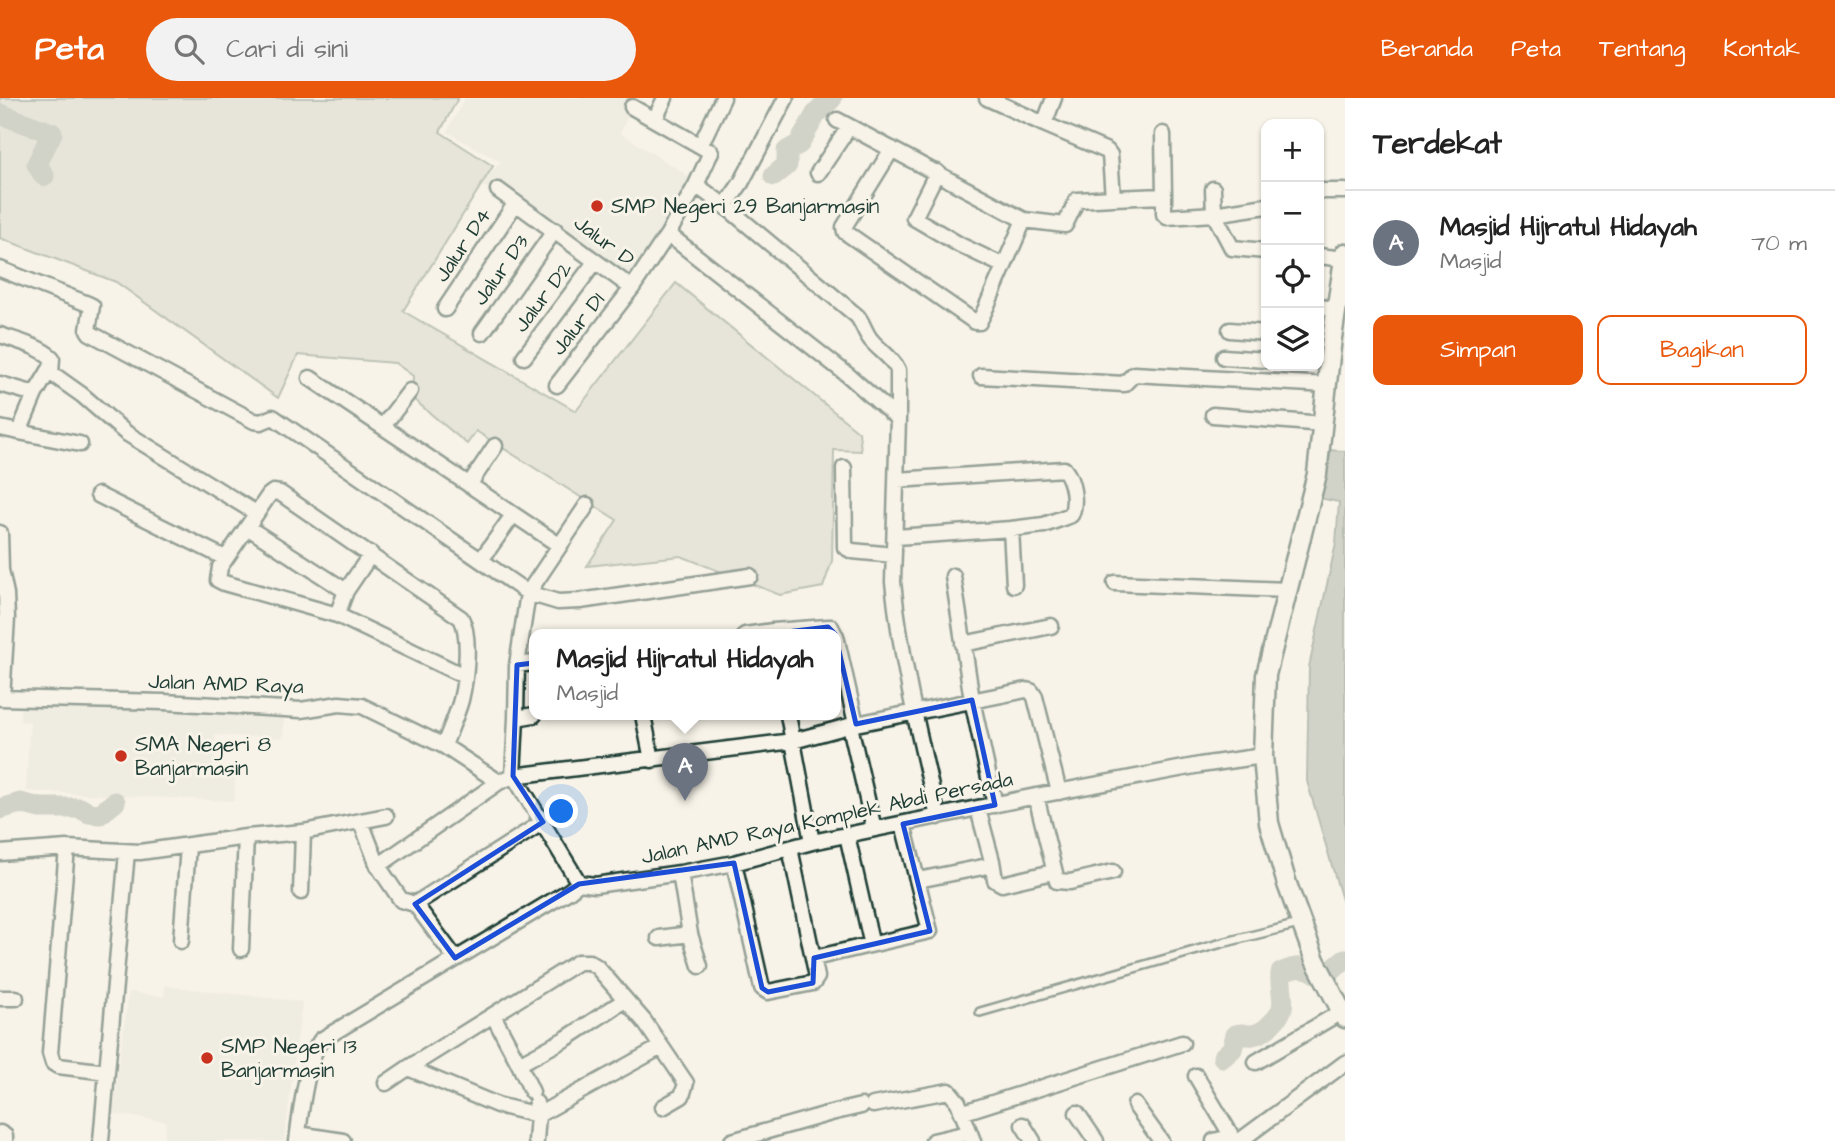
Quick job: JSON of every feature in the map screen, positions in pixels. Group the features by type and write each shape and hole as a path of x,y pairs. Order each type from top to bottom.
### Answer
{"street":[{"path":"655,119 665,98"},
{"name":"Jalur D","path":"498,190 632,288 696,185 711,152 705,146 723,98"},
{"path":"725,206 741,183 786,98"},
{"path":"988,98 1107,151 1110,155 1112,198"},
{"path":"1044,124 1054,98"},
{"path":"632,107 705,146"},
{"path":"818,173 843,123 1024,220 1065,225 1077,200 1164,196"},
{"path":"1163,134 1164,214 1167,217 1214,214 1261,206"},
{"path":"892,149 844,227 845,232 975,322 979,321 985,310 1024,220"},
{"path":"937,172 914,218 1003,266"},
{"path":"696,185 857,316 870,339 895,363 898,370 895,604 914,711 938,817"},
{"path":"1213,189 1214,214 1232,248 1261,251"},
{"path":"1324,191 1345,191"},
{"name":"Jalur D4","path":"445,309 515,204"},
{"name":"Jalur D3","path":"482,333 555,230"},
{"path":"668,234 849,376 898,419"},
{"path":"1256,1062 1343,1015 1300,923 1269,823 1263,756 1266,675 1317,474 1328,385 1324,365 1328,308 1345,256 1324,256"},
{"name":"Jalur D2","path":"524,357 595,262"},
{"path":"0,269 92,306 88,330 90,333 254,421 261,422 273,417 528,593 558,602 580,601 750,576"},
{"name":"Jalur D1","path":"557,385 632,288"},
{"path":"1230,330 1261,332"},
{"path":"0,335 42,350 52,358 50,369 35,394 19,432"},
{"path":"1224,357 1261,360"},
{"path":"50,369 51,373 82,395 126,433 256,513"},
{"path":"981,376 1124,384 1134,374 1328,385"},
{"path":"310,378 559,545"},
{"path":"0,384 35,394"},
{"path":"383,426 410,391"},
{"path":"1213,415 1323,424"},
{"path":"0,428 80,444"},
{"path":"469,485 495,446"},
{"path":"845,468 845,547 852,551 894,555"},
{"path":"895,537 1044,525 1071,515 1074,504 1069,477 1064,469 897,480"},
{"path":"444,746 461,699 464,676 466,632 461,618 280,493 273,492 269,495 225,558 218,575 218,580 224,583 337,615 464,676"},
{"path":"98,495 225,558"},
{"path":"343,1141 298,1137 315,1048 321,1040 579,883 514,776 517,665 528,593 587,505"},
{"path":"481,560 513,515"},
{"path":"247,527 346,591"},
{"path":"1011,529 1014,585"},
{"path":"0,533 7,618 1,698"},
{"path":"337,615 346,591 371,554"},
{"path":"953,576 972,700 995,805"},
{"path":"1115,583 1288,590"},
{"path":"963,645 1051,626"},
{"path":"810,629 832,629"},
{"path":"517,665 529,664"},
{"path":"841,665 874,829"},
{"path":"378,866 499,782 514,776 793,741 914,711 1031,691 1035,697 1059,792"},
{"name":"Jalan AMD Raya","path":"1,698 164,702 301,710 349,704 362,706 444,746 499,782"},
{"path":"516,718 529,716"},
{"path":"644,720 652,760"},
{"path":"789,720 812,842"},
{"name":"Jalan AMD Raya Komplek Abdi Persada","path":"579,883 595,885 734,863 812,842 1036,796 1263,756"},
{"path":"1036,796 1057,881 1062,883 1113,872"},
{"path":"978,809 995,880 1002,884 1053,872"},
{"path":"0,853 67,848 127,852 303,832 386,816"},
{"path":"362,822 378,866 401,900 415,904 455,958"},
{"path":"415,904 543,822"},
{"path":"814,958 930,931 903,824"},
{"path":"301,892 303,832"},
{"path":"847,835 870,937"},
{"path":"241,949 246,837"},
{"path":"181,941 188,846"},
{"path":"67,848 50,1053 52,1063 58,1066 107,1072"},
{"path":"734,863 762,988 768,992 813,983 817,977 814,958 790,848"},
{"path":"101,1141 127,852"},
{"path":"918,880 988,866 992,861"},
{"path":"680,873 690,934 700,966"},
{"path":"659,938 690,934"},
{"path":"386,1083 582,961 597,967 644,1021 686,1083 682,1096 663,1107"},
{"path":"0,998 16,998"},
{"path":"519,1064 567,1038 625,1000"},
{"path":"493,1014 519,1064 535,1103 536,1141"},
{"path":"961,1113 1182,1043"},
{"path":"408,1068 498,1105 535,1103 662,1047"},
{"path":"1214,1141 1241,1140 1345,1063"},
{"path":"1196,1076 1234,1140"},
{"path":"732,1141 777,1135 831,1112 949,1091 958,1102 971,1137 933,1141"},
{"path":"1135,1105 1161,1141"},
{"path":"1077,1113 1096,1141"},
{"path":"1023,1125 1033,1141"},
{"path":"0,1133 5,1136 5,1141"}],"lane":[{"path":"980,1012 1300,923"}],"highlighted area":[{"path":"828,627 835,634 856,724 972,700 995,805 903,824 930,931 814,958 813,983 768,992 762,988 734,863 579,884 455,958 415,904 543,822 513,776 517,665"}],"shaded area":[{"path":"0,98 458,98 440,132 493,166 403,311 576,411 676,283 859,432 861,451 834,450 832,561 823,587 780,595 681,556 587,566 617,520 476,431 467,444 412,398 413,376 395,363 298,355 278,398 116,282 0,238"},
{"name":"SMP Negeri 29 Banjarmasin","path":"465,98 636,98 620,133 693,179 631,280 547,224 480,184 501,162 447,132"},
{"path":"1325,450 1345,451 1345,910 1307,781 1309,667 1336,543 1339,502 1319,498"},
{"name":"SMA Negeri 8 Banjarmasin","path":"21,698 284,709 283,738 215,735 214,773 235,774 234,801 26,791 30,722 20,721"},
{"name":"SMP Negeri 13 Banjarmasin","path":"165,986 302,1002 284,1141 164,1141 166,1121 112,1114 129,992 164,997"}],"waterway":[{"path":"774,176 787,165 787,151 799,144 816,114 832,98"},
{"path":"0,114 52,133 37,164 44,176"},
{"path":"0,809 20,803 40,808 80,808 89,813 100,814 115,802"},
{"path":"1223,1057 1232,1049 1236,1035 1260,1033 1277,1018 1283,1000 1281,973 1300,968 1318,974 1331,970 1345,959"}],"place":[{"name":"SMP Negeri 29 Banjarmasin","path":"597,206"},
{"name":"SMA Negeri 8 Banjarmasin","path":"121,756"},
{"name":"Masjid Hijratul Hidayah","path":"685,801"},
{"name":"SMP Negeri 13 Banjarmasin","path":"207,1058"}]}
